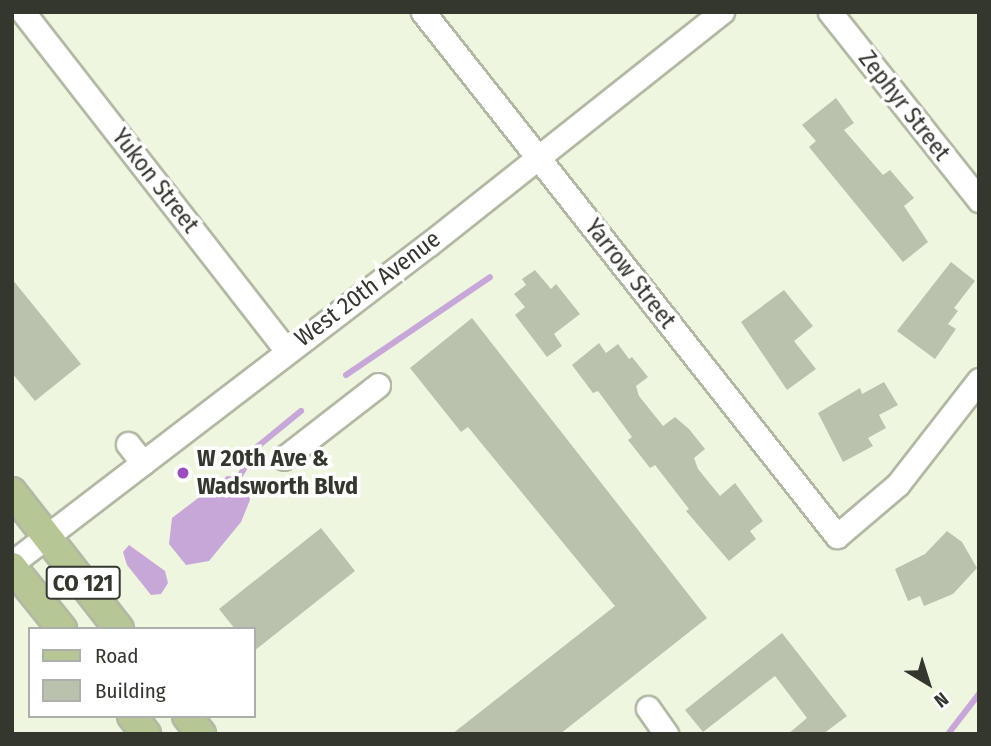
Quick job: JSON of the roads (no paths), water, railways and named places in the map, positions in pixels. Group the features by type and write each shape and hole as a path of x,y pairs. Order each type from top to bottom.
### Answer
{"main road":[{"name":"CO 121","path":"12,492 117,627"},
{"name":"CO 121","path":"12,565 60,627"},
{"path":"134,718 146,734"},
{"path":"189,718 201,734"}],"street":[{"name":"Yukon Street","path":"23,12 286,351"},
{"name":"Yarrow Street","path":"423,12 837,536 898,484 979,380"},
{"name":"West 20th Avenue","path":"12,565 538,158 722,12"},
{"name":"Zephyr Street","path":"830,12 979,200"},
{"path":"284,458 378,385"},
{"path":"128,444 143,463"},
{"path":"648,708 666,734"}],"waterway":[{"path":"346,375 490,277"},
{"path":"239,477 257,447 301,411"},
{"path":"948,734 979,694"}],"place":[{"name":"W 20th Ave & Wadsworth Blvd","path":"183,473"}]}
